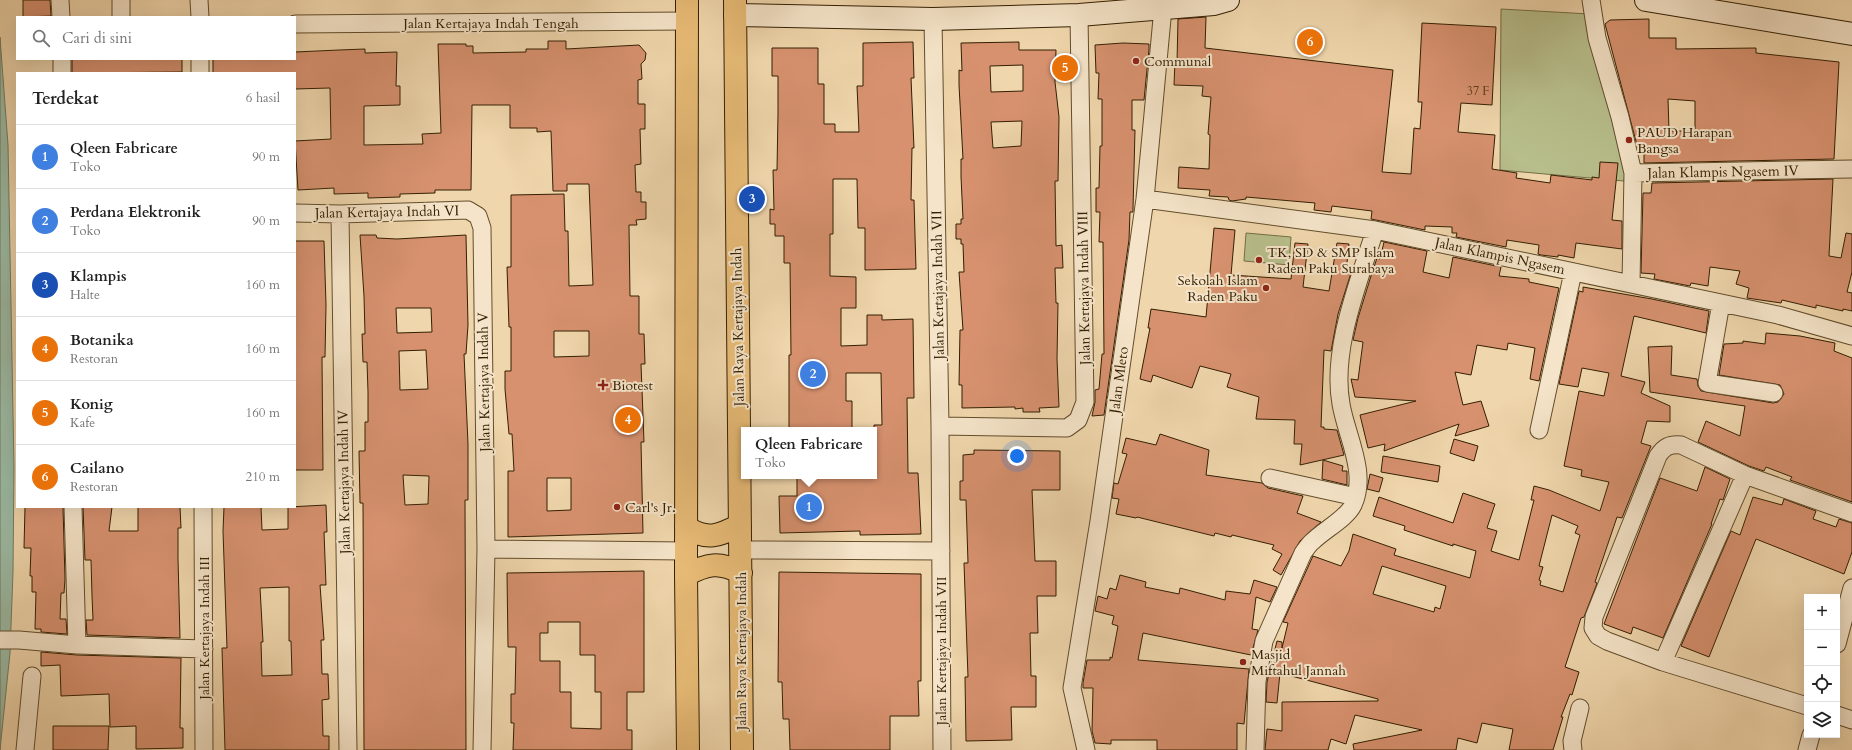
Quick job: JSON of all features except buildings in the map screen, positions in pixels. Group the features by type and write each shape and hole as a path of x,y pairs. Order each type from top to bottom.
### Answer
{"main road":[{"path":"735,8 799,8 933,18 1079,15 1122,6 1173,8 1214,4 1228,0"},
{"path":"1646,0 1852,34"},
{"name":"Jalan Raya Kertajaya Indah","path":"735,8 742,750"},
{"path":"687,11 686,575 688,750"},
{"path":"686,527 698,535 710,536 723,534 740,525"},
{"path":"686,575 701,567 716,565 729,566 741,573"}],"street":[{"path":"60,0 61,16"},
{"path":"121,16 122,0"},
{"path":"199,0 200,16"},
{"path":"1591,0 1597,38 1620,117 1633,173"},
{"name":"Jalan Mleto","path":"1086,750 1072,688 1099,521 1144,199 1173,8"},
{"name":"Jalan Kertajaya Indah Tengah","path":"296,24 687,11"},
{"name":"Jalan Kertajaya Indah VIII","path":"940,426 1067,428 1078,420 1085,402 1079,15"},
{"name":"Jalan Kertajaya Indah VII","path":"933,18 940,426 942,750"},
{"path":"62,60 62,72"},
{"path":"200,60 200,72"},
{"name":"Jalan Klampis Ngasem IV","path":"1631,284 1633,173 1852,169"},
{"name":"Jalan Klampis Ngasem","path":"1144,199 1375,230 1778,315 1852,336"},
{"name":"Jalan Kertajaya Indah VI","path":"296,213 340,214 468,210 478,216"},
{"name":"Jalan Kertajaya Indah IV","path":"340,214 348,750"},
{"name":"Jalan Kertajaya Indah V","path":"478,216 482,228 486,549 482,750"},
{"path":"1255,750 1257,681 1264,641 1303,552 1312,541 1347,513 1353,506 1356,497 1358,482 1355,458 1341,404 1339,380 1340,355 1375,230"},
{"path":"1539,430 1573,272"},
{"path":"1721,303 1707,382 1774,393"},
{"path":"1804,705 1663,662 1607,641 1598,636 1594,628 1594,617 1658,456 1663,448 1671,444 1681,445 1745,474 1852,513"},
{"path":"1663,662 1745,474"},
{"path":"1270,478 1356,497"},
{"path":"73,508 77,645"},
{"name":"Jalan Kertajaya Indah III","path":"203,508 204,750"},
{"path":"486,549 686,551"},
{"path":"741,550 941,552"},
{"path":"1840,633 1852,588"},
{"path":"0,640 77,645 204,649"},
{"path":"25,750 32,676"},
{"path":"1573,750 1572,741 1580,708"},
{"path":"1840,716 1852,720"},
{"path":"1807,750 1810,738"}],"shaded area":[{"path":"1501,9 1590,14 1626,166 1624,181 1500,170"},
{"path":"0,37 8,145 14,467 13,572 10,653 0,750"},
{"path":"1246,233 1291,237 1289,265 1244,261"}],"place":[{"name":"Cailano","path":"1310,42"},
{"name":"Communal","path":"1136,61"},
{"name":"Konig","path":"1065,68"},
{"name":"PAUD Harapan Bangsa","path":"1629,140"},
{"name":"Klampis","path":"752,199"},
{"name":"TK, SD & SMP Islam Raden Paku Surabaya","path":"1259,260"},
{"name":"Sekolah Islam Raden Paku","path":"1266,288"},
{"name":"Perdana Elektronik","path":"813,374"},
{"name":"Biotest","path":"603,385"},
{"name":"Botanika","path":"628,420"},
{"name":"Carl's Jr.","path":"617,507"},
{"name":"Qleen Fabricare","path":"809,507"},
{"name":"Masjid Miftahul Jannah","path":"1243,662"}]}
